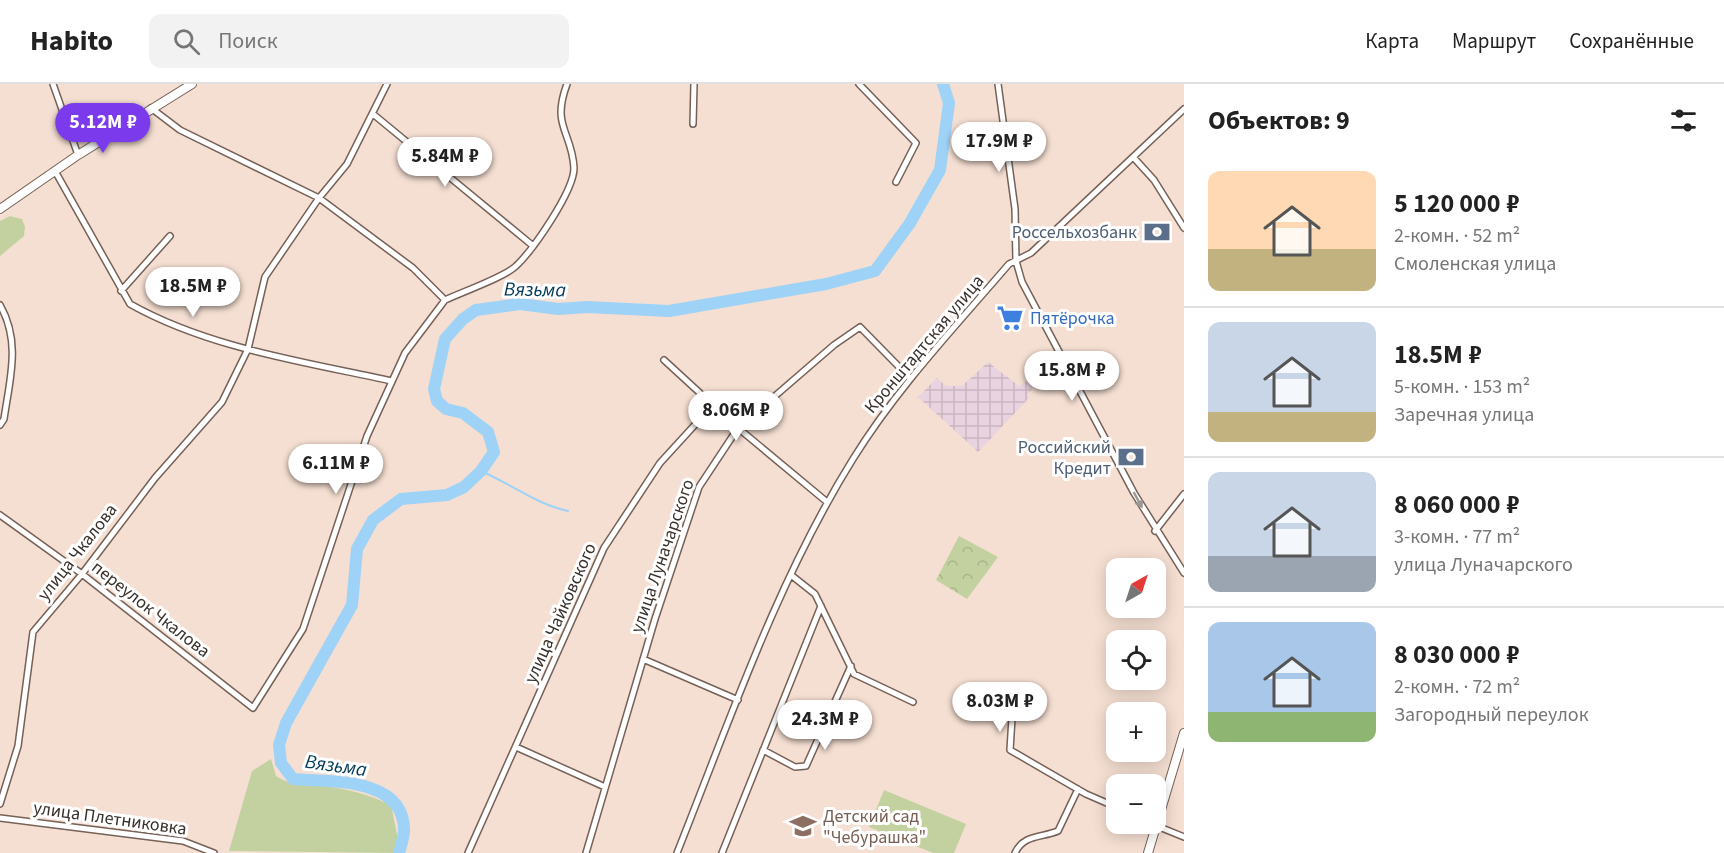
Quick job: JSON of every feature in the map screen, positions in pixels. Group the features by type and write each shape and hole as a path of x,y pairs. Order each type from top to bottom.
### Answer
{"main road":[{"path":"2,205 192,84"},
{"path":"1166,788 1184,733"},
{"path":"1148,853 1152,834"}],"street":[{"path":"53,84 78,155"},
{"name":"улица Чкалова","path":"0,804 18,746 33,632 82,574 127,512 222,402 248,350 265,277 319,198 347,164 387,84"},
{"path":"56,171 130,304 149,315 248,350 392,381 405,353 445,300 515,268 562,204 574,171 572,150 560,122 561,100 567,84"},
{"path":"693,124 694,84"},
{"path":"859,84 916,143 896,182"},
{"path":"998,84 1013,191 1018,249 1016,261 1022,282 1155,531 1184,573"},
{"path":"151,108 180,129 319,198 413,268 445,300"},
{"name":"Кронштадтская улица","path":"677,853 804,542 854,457 910,378 1010,264 1031,253 1184,109"},
{"path":"373,114 532,245"},
{"path":"1134,158 1154,180 1184,228"},
{"path":"121,291 170,236"},
{"path":"0,305 12,329 13,364 4,419 0,425"},
{"name":"улица Луначарского","path":"586,853 643,659 699,487 738,428 834,345 860,327 910,378"},
{"path":"664,360 738,428 827,502"},
{"name":"переулок Чкалова","path":"0,515 82,574 253,708 303,628 367,436 392,381"},
{"name":"улица Чайковского","path":"468,853 604,548 660,463 713,405"},
{"path":"1155,531 1184,494"},
{"path":"791,575 815,594 854,674 913,702"},
{"path":"722,853 821,606"},
{"path":"643,659 738,700"},
{"path":"763,750 795,767 806,766 851,666"},
{"path":"1012,718 1011,750 1078,789 1106,802"},
{"path":"516,747 605,787"},
{"path":"1015,853 1020,844 1027,839 1058,831 1078,789"},
{"name":"улица Плетниковка","path":"0,818 183,841 214,853"},
{"path":"1166,830 1184,837"}],"shaded area":[{"path":"988,362 1019,386 1026,381 1033,388 1027,395 1030,397 978,452 918,397 937,378 946,386 962,386"}],"green space":[{"path":"10,216 22,219 25,227 24,236 0,256 0,221"},
{"path":"959,536 998,557 967,599 936,580"},
{"path":"271,759 276,776 288,782 348,790 391,805 398,839 396,853 229,851 252,771"},
{"path":"884,790 966,824 954,853 933,853 869,827"}],"waterway":[{"name":"Вязьма","path":"399,853 404,830 401,813 392,800 379,791 344,782 293,779 281,763 279,745 286,723 352,605 357,549 373,520 401,499 447,495 464,487 481,471 494,452 488,432 463,413 446,409 437,401 434,389 445,339 463,319 476,310 520,304 558,309 587,307 669,311 826,284 875,271 910,223 940,170 949,103 943,84"},
{"path":"481,471 535,499 568,511"}],"place":[{"name":"Россельхозбанк","path":"1157,232"},
{"name":"Пятёрочка","path":"1010,318"},
{"name":"Российский Кредит","path":"1131,457"},
{"name":"Детский сад \"Чебурашка\"","path":"803,826"}]}
